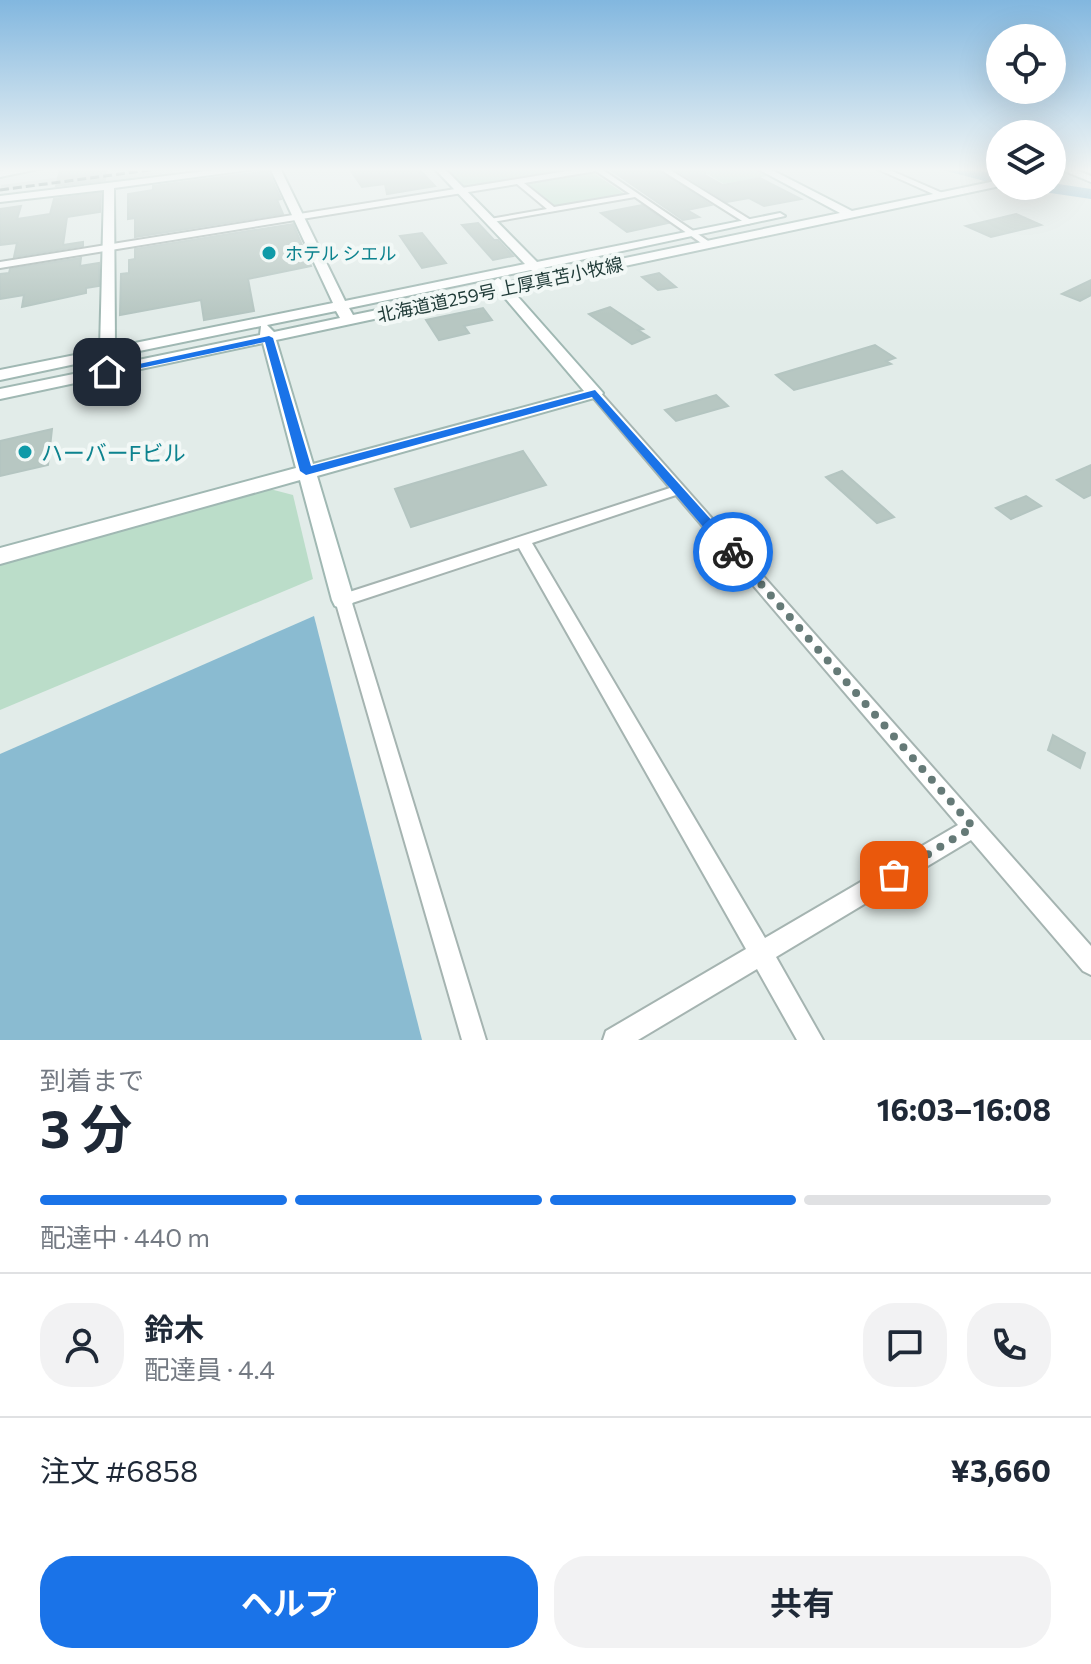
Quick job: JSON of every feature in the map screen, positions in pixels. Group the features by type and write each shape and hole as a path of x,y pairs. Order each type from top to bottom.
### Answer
{"street":[{"path":"107,372 108,217"},
{"path":"0,265 298,217 349,321"},
{"path":"486,217 547,279"},
{"path":"490,221 516,217"},
{"path":"668,217 710,245"},
{"path":"741,217 750,222"},
{"name":"北海道道259号 上厚真苫小牧線","path":"0,394 107,372 266,330 341,305 777,217"},
{"name":"北海道道259号 上厚真苫小牧線","path":"0,375 107,354 349,321 845,217"},
{"path":"491,274 1091,963"},
{"path":"266,330 474,1040"},
{"path":"0,556 595,393"},
{"path":"343,600 678,490"},
{"path":"523,541 811,1040"},
{"path":"615,1040 973,827"}],"green space":[{"path":"270,489 293,495 313,579 0,710 0,565"}],"water":[{"path":"314,616 422,1040 0,1040 0,754"}],"building":[{"path":"0,217 18,217 17,219 70,217 67,217 63,245 83,242 83,246 14,257 17,243 0,245"},
{"path":"128,217 267,217 135,237 135,218 128,219"},
{"path":"606,217 659,217 668,223 627,232"},
{"path":"1005,217 1022,217 1041,225 991,237 966,226"},
{"path":"478,223 513,256 493,260 462,225"},
{"path":"293,224 311,266 248,279 254,311 204,320 201,300 120,315 121,274 129,273 129,260 135,259 135,249"},
{"path":"422,233 446,263 422,268 400,236"},
{"path":"81,258 80,266 99,263 99,286 86,288 86,293 22,307 24,295 0,299 0,274 9,273 10,269"},
{"path":"659,273 676,287 658,290 642,277"},
{"path":"1091,280 1091,295 1080,301 1062,294"},
{"path":"610,307 643,329 638,330 649,337 632,344 589,314"},
{"path":"483,308 492,320 464,326 469,333 439,340 426,320"},
{"path":"875,345 895,358 886,361 891,364 794,390 776,375"},
{"path":"716,395 728,406 676,421 665,410"},
{"name":"ハーバーFビル","path":"52,429 48,465 0,476 0,441"},
{"path":"523,451 546,485 411,527 395,489"},
{"path":"1091,465 1091,495 1084,498 1057,480"},
{"path":"842,471 894,517 877,523 826,477"},
{"path":"1026,496 1041,506 1011,519 996,508"},
{"path":"1053,735 1085,753 1080,768 1048,750"}],"way so far":[{"path":"733,552 973,827 894,875"}],"place":[{"name":"ホテル シエル","path":"269,253"},
{"name":"ハーバーFビル","path":"25,452"}],"route":[{"path":"107,372 269,338 306,471 595,393 733,552"}]}
